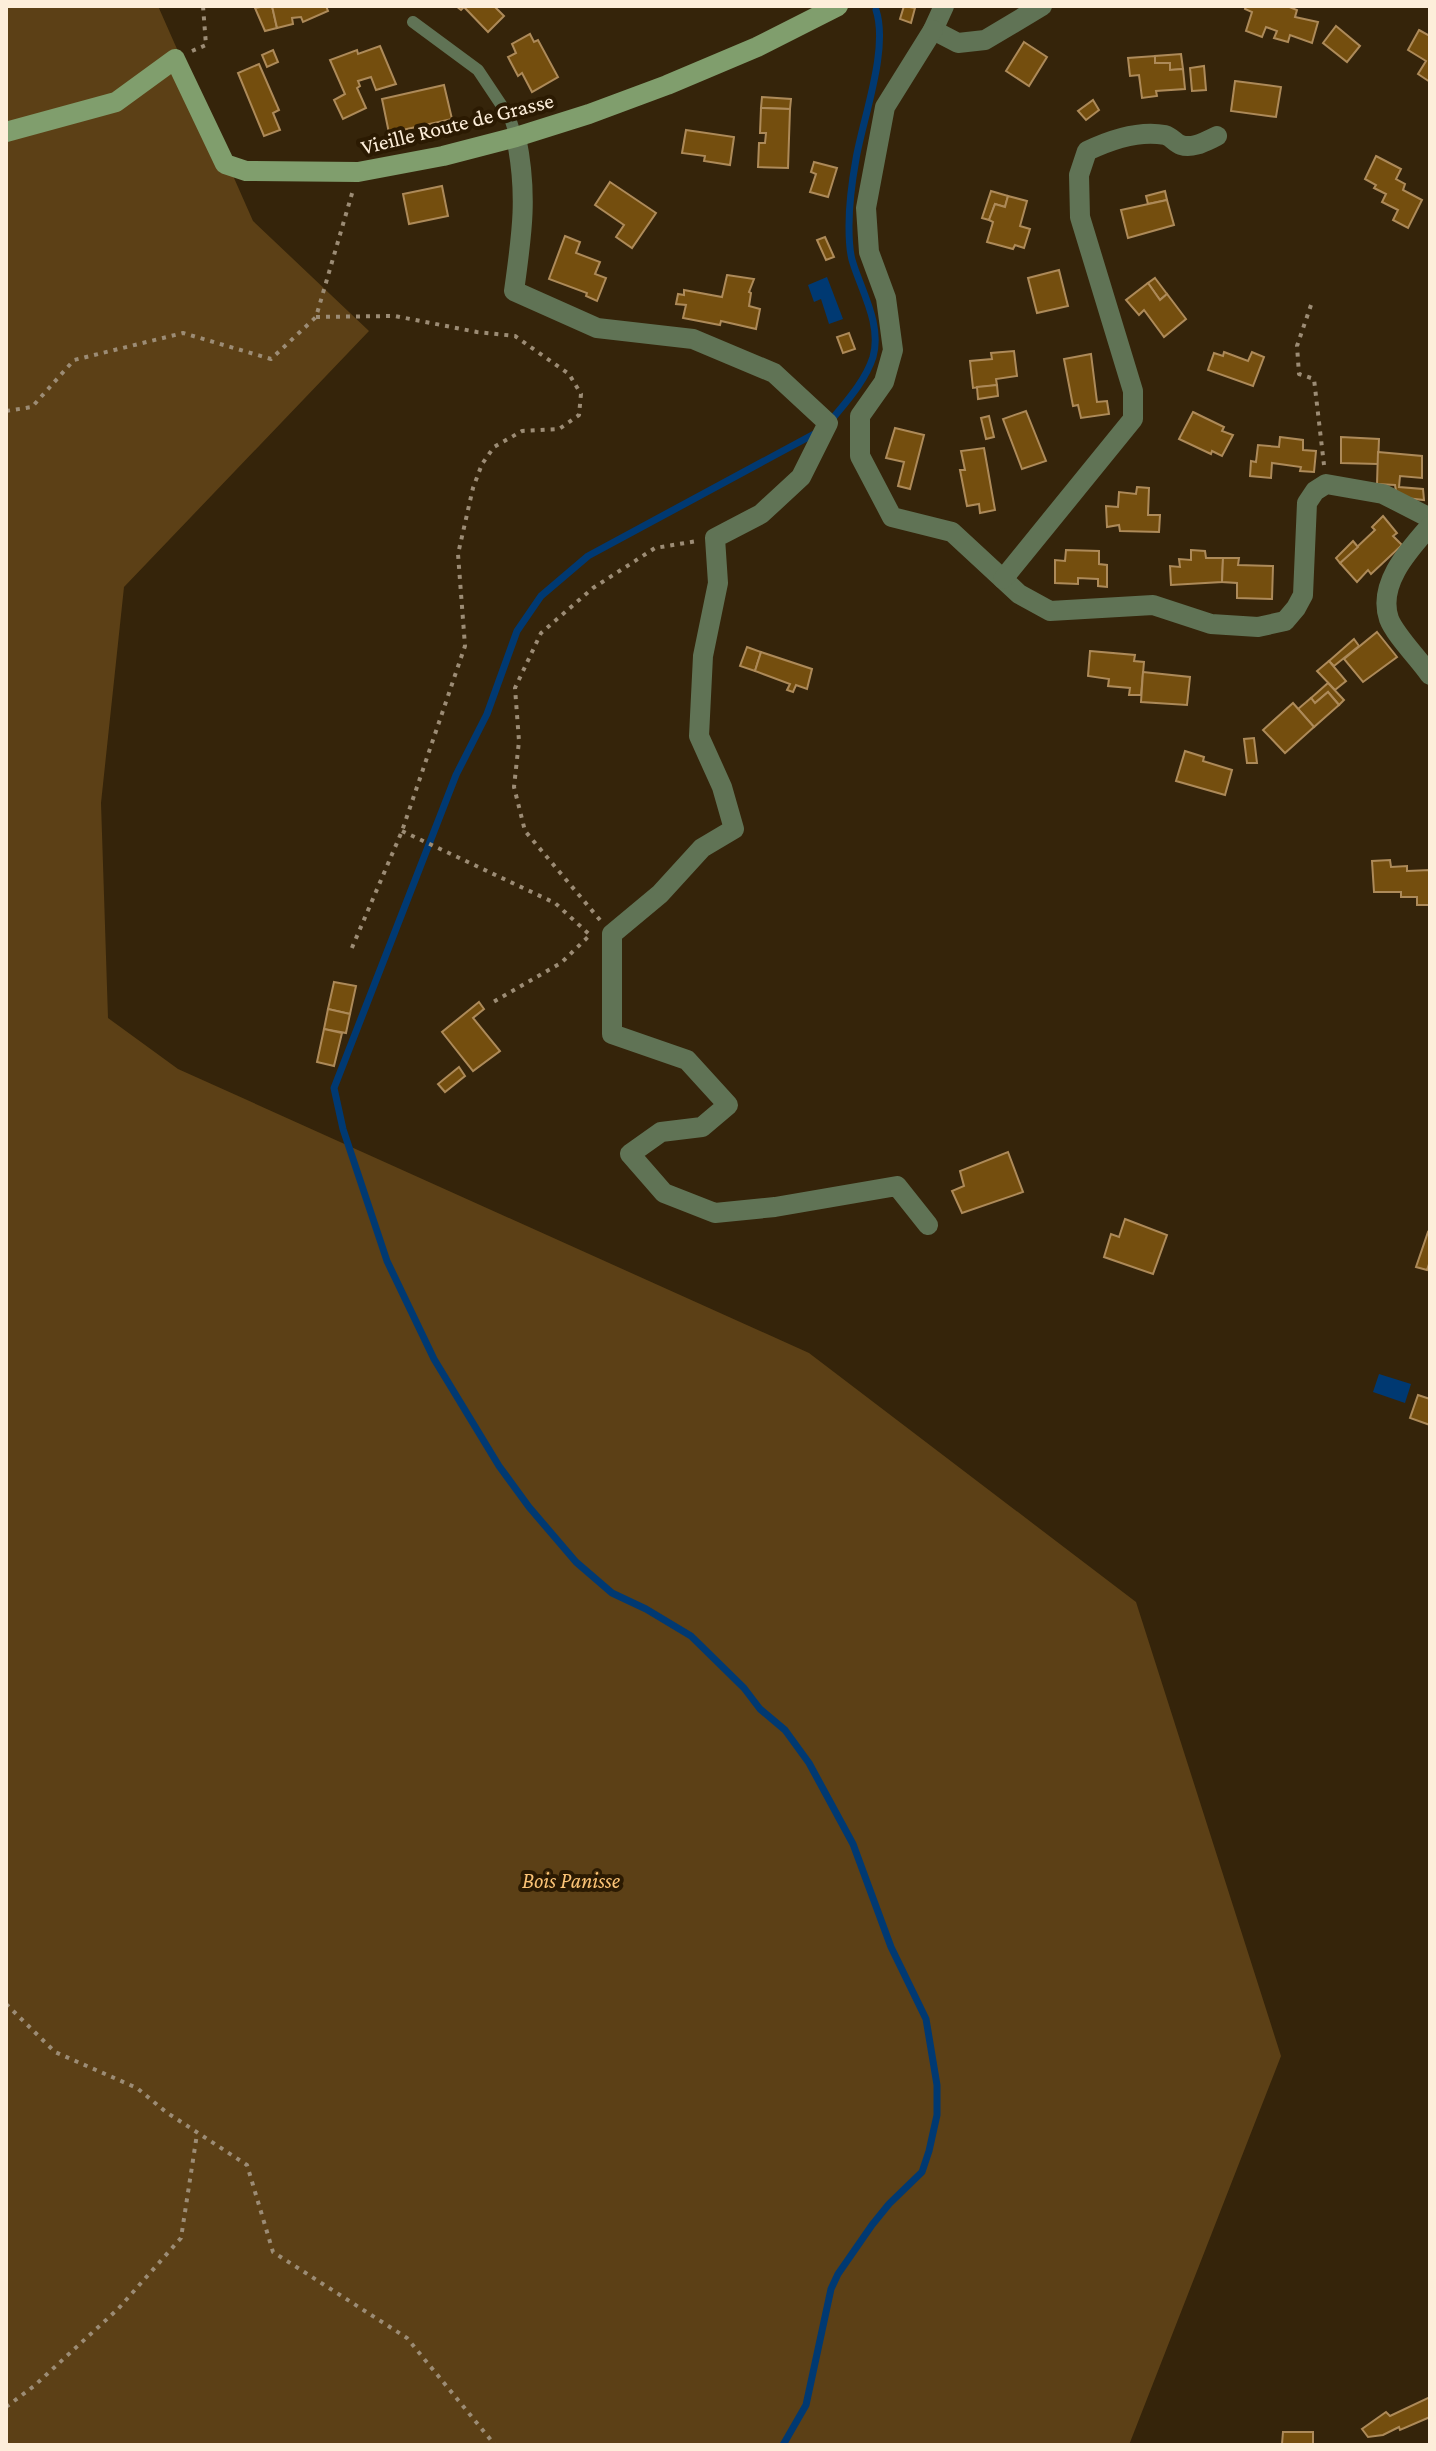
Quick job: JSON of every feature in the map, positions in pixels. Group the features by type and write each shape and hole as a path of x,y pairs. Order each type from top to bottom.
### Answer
{"street":[{"path":"944,6 933,30 885,107 866,208 869,252 886,298 893,350 884,382 860,416 860,456 892,517 952,532 1019,594 1050,611 1153,605 1211,624 1258,627 1285,621 1303,595 1307,503 1315,491 1326,484 1383,494 1430,518"},
{"path":"933,30 958,43 985,40 1042,6"},
{"name":"Vieille Route de Grasse","path":"175,59 225,164 246,171 272,173 358,172 443,156 589,114 757,47 835,7"},
{"path":"6,132 116,102 175,59"},
{"path":"1003,579 1133,419 1133,391 1080,217 1079,175 1087,151 1111,140 1146,135 1168,135 1180,145 1198,145 1217,136"},
{"path":"516,137 523,170 524,202 514,291 597,328 693,339 774,373 828,423 801,477 761,514 715,538 718,583 703,656 699,736 722,787 734,829 702,848 660,894 612,934 612,1034 687,1060 728,1105 702,1127 661,1132 630,1154 664,1193 715,1213 775,1207 897,1186 928,1225"},
{"path":"1430,526 1395,573 1385,599 1390,622 1430,675"}],"lane":[{"path":"413,22 478,70 510,118 516,137"}],"path":[{"path":"175,59 206,45 203,6"},
{"path":"6,411 32,407 74,360 183,333 271,359 316,317 358,172"},
{"path":"1311,305 1297,346 1299,374 1314,379 1326,484"},
{"path":"316,317 395,316 515,336 569,374 581,394 579,415 559,429 522,431 494,447 482,464 473,488 458,554 465,646 402,831 351,950"},
{"path":"612,934 525,831 514,787 519,741 515,688 541,633 593,588 655,548 715,538"},
{"path":"402,831 555,903 590,935 561,963 493,1002"},
{"path":"6,2004 55,2052 137,2088 197,2134 247,2165 273,2252 407,2338 495,2445"},
{"path":"6,2407 34,2386 118,2309 181,2238 197,2134"}],"green space":[{"name":"Bois Panisse","path":"6,6 158,6 253,221 369,331 124,587 101,803 108,1018 178,1069 809,1353 1136,1602 1281,2056 1129,2445 6,2445"}],"water":[{"path":"827,277 843,319 829,324 821,299 814,302 808,285"},
{"path":"1379,1374 1411,1384 1405,1403 1373,1392"}],"building":[{"path":"272,6 277,28 265,31 255,8"},
{"path":"272,6 326,6 328,11 303,22 301,17 292,18 293,24 277,28"},
{"path":"456,6 494,6 504,16 488,32 464,7 461,10"},
{"path":"904,6 915,8 911,23 900,19"},
{"path":"1246,6 1287,6 1297,10 1295,17 1318,22 1312,43 1290,35 1288,42 1274,38 1277,31 1266,27 1262,37 1246,31 1252,12 1245,9"},
{"path":"1336,26 1360,46 1347,62 1323,43"},
{"path":"1419,30 1430,36 1430,82 1418,74 1426,61 1408,50"},
{"path":"530,34 534,42 538,40 558,77 532,92 522,73 518,76 508,57 516,53 512,44"},
{"path":"1024,42 1047,57 1029,86 1006,71"},
{"path":"380,46 396,84 376,90 371,77 358,81 360,86 357,88 366,108 343,119 334,100 345,94 330,60"},
{"path":"273,50 278,62 267,67 262,55"},
{"path":"1181,54 1183,69 1170,70 1170,63 1155,63 1155,56"},
{"path":"1155,56 1155,63 1170,63 1170,70 1183,69 1185,89 1156,91 1157,96 1142,98 1139,75 1130,76 1128,58"},
{"path":"259,64 279,110 273,113 280,130 264,136 238,73"},
{"path":"1204,66 1206,90 1192,91 1190,68"},
{"path":"1235,81 1281,87 1276,117 1231,111"},
{"path":"444,85 452,119 389,133 382,99"},
{"path":"762,97 791,99 790,109 761,108"},
{"path":"1093,100 1099,110 1086,120 1078,111"},
{"path":"761,108 790,109 788,168 758,167 759,143 765,143 766,133 760,133"},
{"path":"686,130 734,137 730,165 704,161 705,156 682,153"},
{"path":"1376,156 1401,169 1396,179 1405,184 1403,190 1422,200 1408,228 1393,220 1398,210 1382,202 1386,194 1365,179"},
{"path":"814,162 837,168 828,197 810,192 816,174 811,172"},
{"path":"610,182 656,213 632,248 616,237 624,225 595,205"},
{"path":"442,186 448,216 409,224 403,194"},
{"path":"991,191 1008,196 1005,207 995,204 989,220 982,218"},
{"path":"1165,191 1167,200 1148,204 1146,196"},
{"path":"1008,196 1027,201 1020,226 1030,229 1024,248 1015,245 1013,249 987,242 993,222 989,220 995,204 1005,207"},
{"path":"1167,200 1174,225 1128,238 1121,210"},
{"path":"565,236 580,242 576,253 600,262 595,274 606,278 597,301 586,296 587,293 549,279"},
{"path":"825,237 834,257 826,260 817,240"},
{"path":"1059,270 1068,306 1037,313 1028,278"},
{"path":"727,275 754,279 749,292 749,306 760,309 756,329 721,321 720,325 683,318 686,305 676,304 678,294 684,295 684,290 722,297"},
{"path":"1155,278 1167,294 1160,300 1148,283"},
{"path":"1148,283 1160,300 1167,294 1186,319 1164,337 1144,310 1139,315 1126,300"},
{"path":"849,333 855,349 843,353 837,337"},
{"path":"1014,351 1017,376 996,379 997,385 973,388 970,361 992,359 991,353"},
{"path":"1224,352 1248,361 1252,352 1264,357 1253,386 1208,370 1214,353 1223,356"},
{"path":"1091,354 1097,402 1107,401 1109,414 1081,418 1078,405 1073,406 1064,359"},
{"path":"997,385 998,396 978,399 977,387"},
{"path":"1026,411 1046,461 1022,469 1003,419"},
{"path":"1193,412 1224,427 1222,431 1233,435 1222,456 1179,439"},
{"path":"989,416 994,437 986,439 981,418"},
{"path":"895,428 924,435 910,489 898,486 904,462 886,458"},
{"path":"1280,437 1303,440 1303,450 1316,451 1314,472 1272,463 1271,478 1250,476 1251,461 1256,462 1258,445 1279,447"},
{"path":"1341,437 1379,439 1378,464 1341,463"},
{"path":"984,448 995,510 980,513 979,504 967,506 960,470 965,470 961,451"},
{"path":"1378,452 1422,456 1422,478 1400,476 1399,487 1423,489 1424,500 1397,497 1395,485 1377,484"},
{"path":"1137,487 1149,488 1148,515 1160,515 1159,532 1120,531 1119,525 1107,527 1106,506 1118,507 1119,492 1136,494"},
{"path":"1383,516 1397,533 1393,536 1402,545 1371,574 1368,570 1357,582 1340,563 1375,530 1372,527"},
{"path":"1353,541 1358,547 1340,563 1336,558"},
{"path":"1066,550 1099,551 1099,564 1107,565 1107,587 1098,586 1098,579 1078,578 1078,584 1055,583 1055,560 1065,561"},
{"path":"1191,550 1205,551 1206,558 1223,558 1222,582 1171,585 1170,566 1180,567 1179,559 1191,560"},
{"path":"1223,558 1239,558 1238,565 1273,566 1272,599 1237,598 1237,583 1222,582"},
{"path":"1377,632 1397,657 1363,682 1344,659"},
{"path":"1354,639 1359,646 1334,666 1329,661"},
{"path":"747,647 761,652 755,671 740,666"},
{"path":"1090,651 1135,655 1134,661 1144,662 1141,695 1129,695 1130,688 1108,686 1109,679 1088,676"},
{"path":"761,652 812,669 807,689 796,685 793,692 787,690 790,684 755,671"},
{"path":"1329,661 1346,681 1335,690 1317,671"},
{"path":"1143,672 1190,677 1187,705 1141,702"},
{"path":"1328,683 1344,700 1339,705 1328,692 1315,703 1311,698"},
{"path":"1328,692 1339,705 1314,727 1298,709 1311,698 1315,703"},
{"path":"1293,703 1314,727 1285,753 1263,730"},
{"path":"1254,738 1257,763 1247,763 1244,739"},
{"path":"1185,751 1204,757 1203,761 1232,770 1225,795 1176,781"},
{"path":"1390,860 1391,867 1407,866 1407,871 1430,870 1430,905 1417,905 1417,897 1401,897 1401,892 1374,892 1372,861"},
{"path":"334,982 356,986 350,1014 328,1009"},
{"path":"479,1002 484,1009 473,1018 500,1051 473,1071 442,1032"},
{"path":"328,1009 350,1014 346,1033 324,1029"},
{"path":"324,1029 342,1033 334,1066 317,1062"},
{"path":"459,1067 465,1076 445,1092 438,1084"},
{"path":"1008,1152 1023,1192 962,1213 952,1191 964,1186 960,1171"},
{"path":"1125,1219 1167,1235 1153,1274 1104,1257 1111,1234 1119,1237"},
{"path":"1428,1232 1430,1261 1427,1270 1416,1267"},
{"path":"1418,1395 1430,1399 1430,1425 1410,1418"},
{"path":"1430,2397 1430,2417 1383,2435 1368,2437 1362,2429 1386,2412 1390,2416"},
{"path":"1283,2432 1313,2432 1313,2445 1282,2444"}],"waterway":[{"path":"829,423 865,375 875,345 870,309 851,254 849,226 859,142 877,63 879,26 876,10"},
{"path":"783,2445 806,2405 831,2289 838,2274 889,2204 922,2172 937,2115 937,2085 926,2019 891,1947 853,1844 809,1763 785,1730 760,1709 744,1688 691,1636 612,1593 576,1562 499,1466 434,1359 387,1261 343,1129 334,1088 456,775 487,714 517,631 541,596 588,556 816,433"}]}
